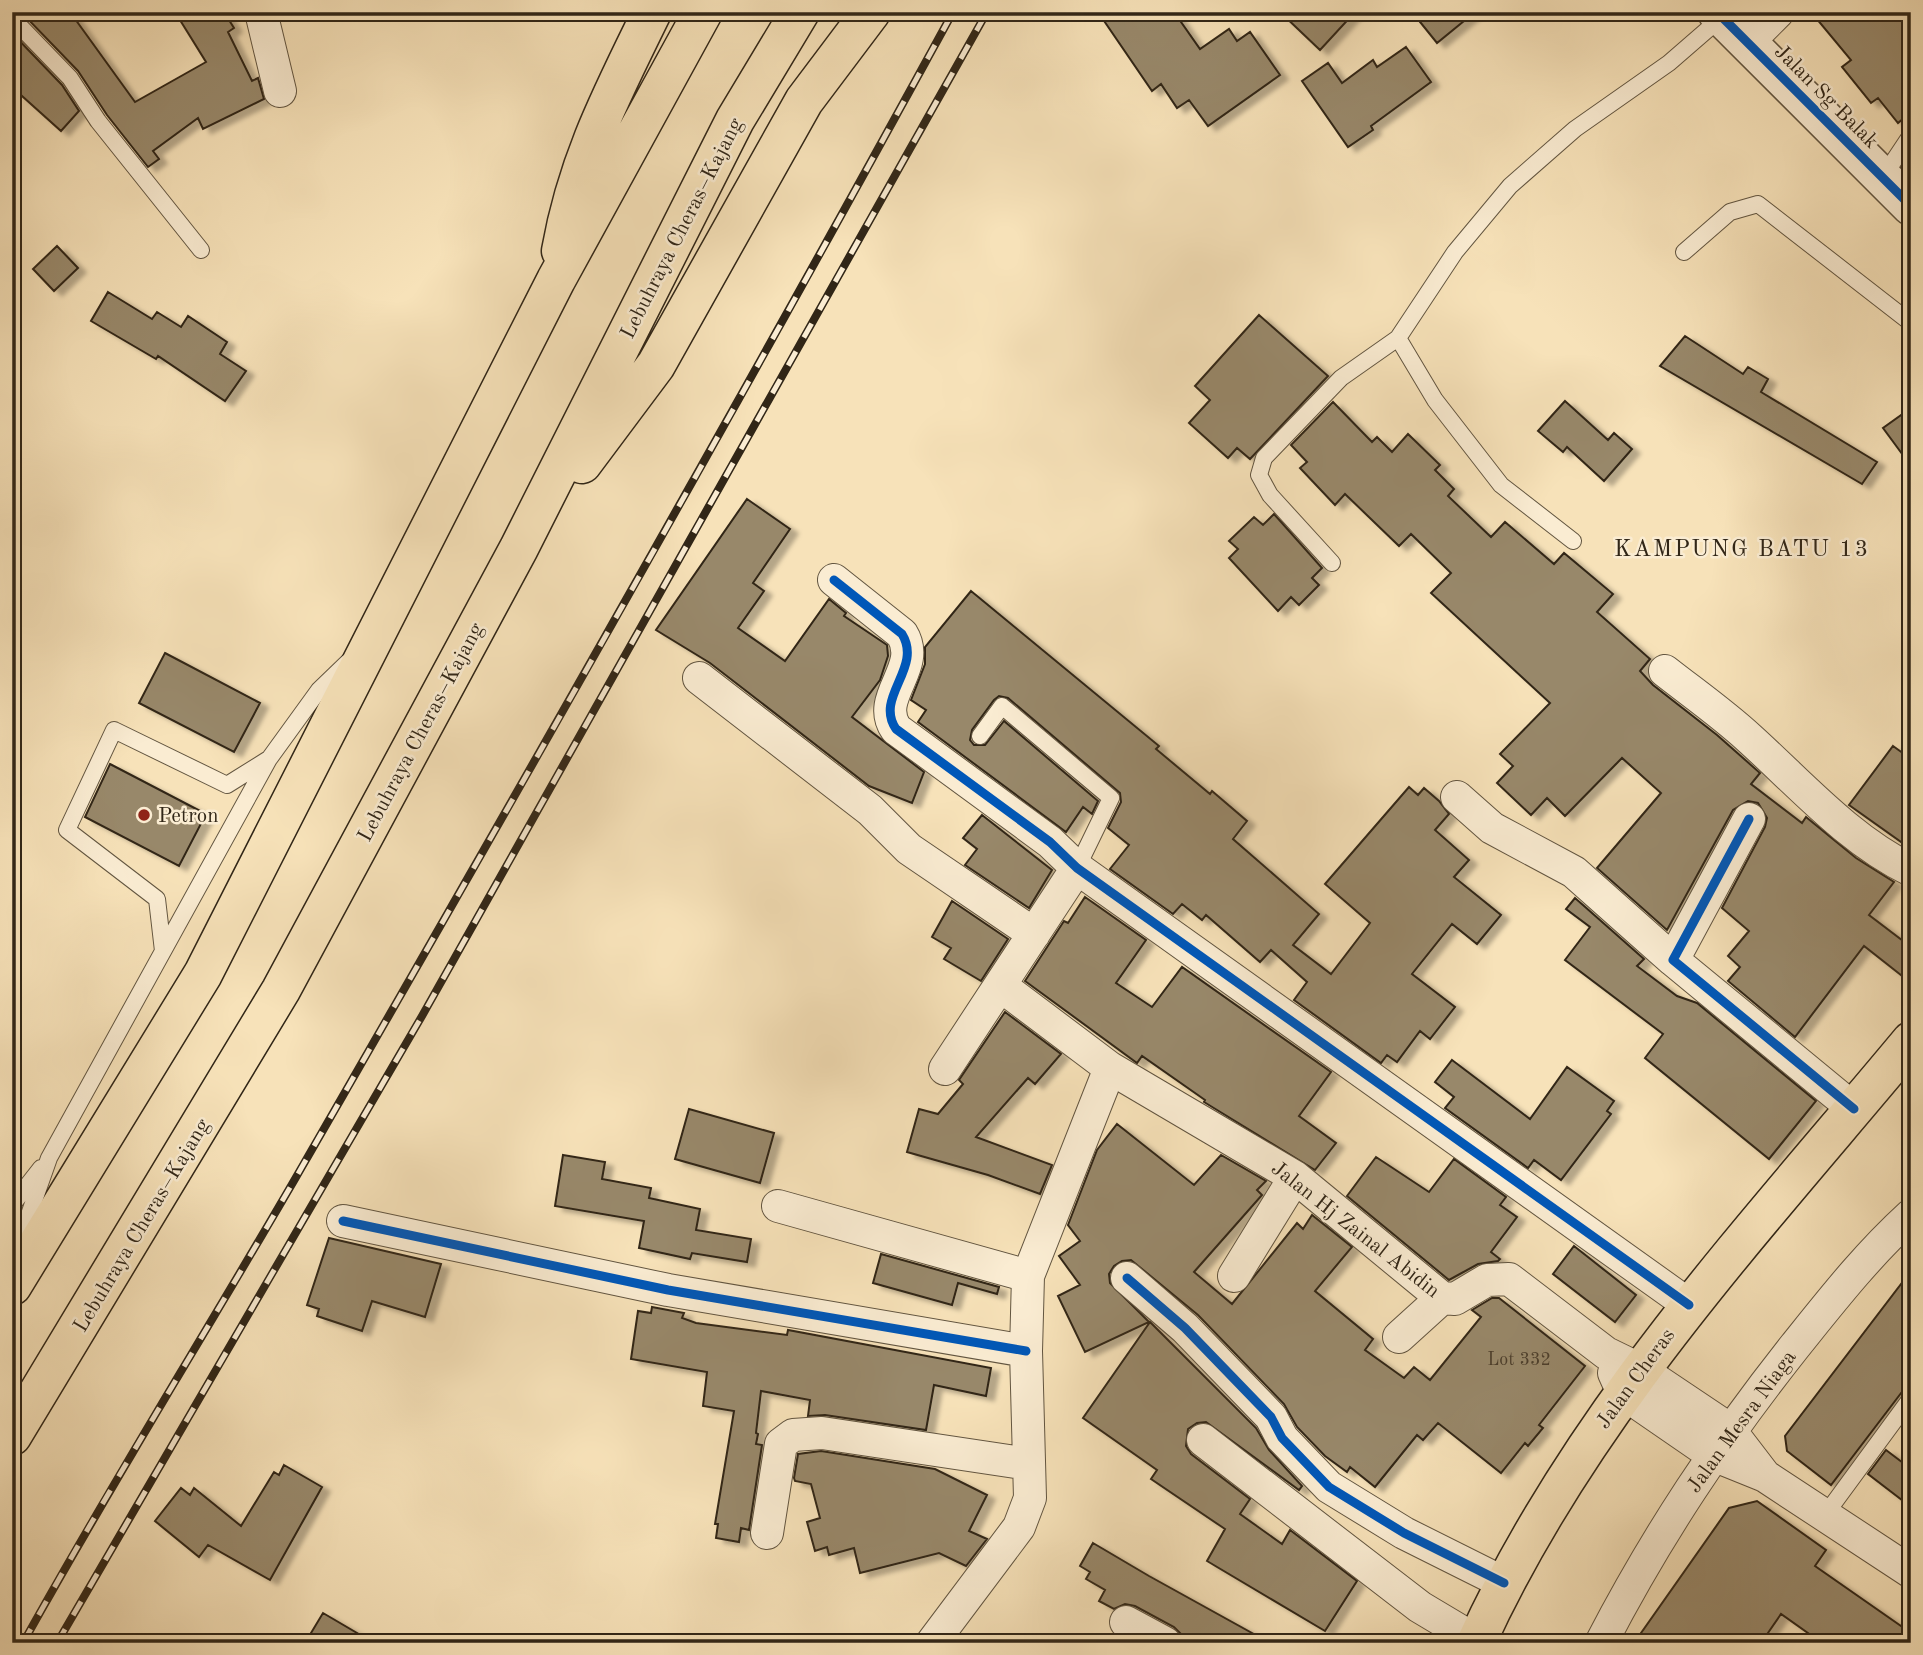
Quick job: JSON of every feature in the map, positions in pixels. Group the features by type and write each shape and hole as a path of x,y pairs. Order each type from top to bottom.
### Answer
{"main road":[{"path":"556,280 570,200 593,132 652,12"},
{"path":"12,1286 203,974 556,280 703,12"},
{"name":"Lebuhraya Cheras–Kajang","path":"12,1436 281,990 519,548 735,120 800,12"},
{"path":"519,548 656,365 804,102 870,12"},
{"name":"Jalan Cheras","path":"1477,1642 1504,1583 1564,1480 1632,1382 1689,1304 1911,1041"}],"street":[{"path":"261,12 279,91"},
{"path":"1729,24 1778,12"},
{"name":"Jalan Sg Balak","path":"1729,24 1911,206"},
{"path":"834,580 902,635 909,646 909,659 890,704 888,718 896,729 1050,842 1077,868 1689,1304"},
{"path":"1665,671 1747,736 1818,804 1892,861 1911,870"},
{"path":"699,678 870,810 909,849 1034,934"},
{"path":"1457,797 1492,828 1574,872 1673,960 1854,1109"},
{"path":"1673,960 1749,819"},
{"path":"945,1069 1077,868"},
{"name":"Jalan Hj Zainal Abidin","path":"1001,986 1110,1068 1296,1177 1442,1298 1455,1298 1487,1280 1509,1279 1606,1353 1632,1382"},
{"path":"945,1635 1019,1527 1030,1498 1026,1352 1028,1276 1110,1068"},
{"path":"1234,1276 1296,1177"},
{"path":"778,1206 1028,1276"},
{"name":"Jalan Mesra Niaga","path":"1601,1643 1642,1564 1730,1429 1864,1259 1910,1218"},
{"path":"343,1221 668,1290 1026,1352"},
{"path":"1127,1278 1185,1328 1272,1417 1282,1438 1329,1487 1404,1533 1504,1583"},
{"path":"1399,1337 1442,1298"},
{"path":"1632,1382 1730,1429 1765,1476"},
{"path":"1632,1382 1713,1455 1765,1476 1911,1572"},
{"path":"767,1533 781,1444 793,1435 821,1433 1028,1464"},
{"path":"1203,1440 1420,1606 1477,1642"},
{"path":"1126,1622 1165,1643"}],"lane":[{"path":"12,18 70,78 98,121 201,250"},
{"path":"1332,563 1269,495 1259,475 1264,458 1341,377 1398,338 1455,252 1510,186 1575,128 1729,24"},
{"path":"1883,178 1911,135"},
{"path":"1684,252 1730,212 1758,204 1911,323"},
{"path":"1398,338 1435,400 1501,485 1573,541"},
{"path":"12,1261 49,1158 269,759 319,690 371,640"},
{"path":"980,736 1002,706 1111,798 1077,868"},
{"path":"163,951 158,899 67,830 114,730 227,785 269,759"},
{"path":"12,1205 49,1158"},
{"path":"1825,1515 1911,1398"}],"building":[{"path":"21,12 70,12 135,102 206,62 175,12 224,12 234,28 228,32 252,81 258,78 264,99 203,129 198,118 153,151 159,159 148,167 107,115 78,71"},
{"path":"1098,12 1174,12 1200,49 1229,29 1237,41 1250,32 1280,75 1208,126 1189,100 1177,108 1161,84 1152,91"},
{"path":"1280,12 1355,12 1320,50"},
{"path":"1412,12 1475,12 1437,43"},
{"path":"1811,12 1911,12 1911,112 1898,123 1878,98 1871,103 1842,67 1851,60"},
{"path":"12,33 62,85 79,111 61,131 12,87"},
{"path":"1406,47 1431,82 1371,126 1373,130 1348,147 1302,81 1328,63 1342,83 1373,60 1377,67"},
{"path":"57,246 78,268 54,291 33,269"},
{"path":"108,292 152,319 157,312 181,327 188,316 227,342 220,354 246,371 225,401 158,356 156,359 91,321"},
{"path":"1259,315 1328,376 1250,459 1237,448 1228,458 1189,423 1210,400 1195,386"},
{"path":"1685,336 1743,374 1748,367 1768,379 1761,392 1877,462 1862,484 1660,366"},
{"path":"1565,401 1608,440 1614,433 1632,449 1604,481 1567,447 1563,452 1538,431"},
{"path":"1333,402 1372,442 1377,437 1392,452 1408,434 1440,465 1435,470 1454,489 1448,496 1491,537 1505,522 1554,564 1564,553 1613,594 1597,612 1650,659 1640,671 1653,685 1760,773 1751,784 1802,823 1806,817 1856,858 1894,882 1869,915 1911,947 1911,983 1864,946 1795,1037 1728,981 1740,967 1728,956 1749,931 1722,908 1765,827 1767,818 1758,803 1748,801 1733,810 1667,930 1597,868 1661,793 1622,758 1565,816 1547,798 1531,815 1497,783 1513,766 1500,754 1550,703 1431,593 1451,573 1411,534 1399,546 1345,494 1335,505 1300,468 1307,462 1291,445"},
{"path":"1911,408 1911,466 1883,428"},
{"path":"747,499 790,529 753,583 764,591 738,628 785,661 829,599 846,613 844,616 887,645 888,656 880,680 852,717 924,772 912,803 869,786 710,663 656,630"},
{"path":"1274,514 1322,568 1312,578 1319,585 1299,605 1291,597 1278,611 1229,558 1238,549 1229,541 1254,517 1263,525"},
{"path":"971,591 1159,746 1156,749 1210,794 1212,791 1247,821 1233,839 1319,914 1293,945 1331,974 1370,923 1325,884 1409,787 1418,795 1424,788 1439,801 1449,814 1435,830 1469,860 1454,877 1501,915 1477,944 1452,924 1412,974 1455,1007 1430,1039 1420,1031 1397,1062 1387,1055 1381,1063 1294,1000 1307,982 1271,950 1260,962 1206,915 1202,920 1182,904 1173,914 1110,869 1129,845 1108,828 1121,802 1120,793 1008,698 999,696 994,700 972,730 970,740 974,745 985,745 1004,721 1098,801 1092,814 1083,807 1066,832 918,722 926,710 911,700 925,664 925,647"},
{"path":"165,653 260,703 234,752 139,703"},
{"path":"1893,746 1911,759 1911,849 1849,805"},
{"name":"Petron","path":"110,764 206,814 179,866 85,817"},
{"path":"982,815 1052,870 1029,908 965,865 977,849 963,838"},
{"path":"1085,897 1146,940 1116,983 1152,1007 1182,967 1331,1072 1299,1116 1336,1143 1315,1170 1204,1102 1205,1100 1142,1056 1137,1063 1025,981 1064,921 1068,923"},
{"path":"1575,898 1644,959 1637,966 1677,996 1697,1003 1816,1101 1769,1159 1645,1058 1663,1034 1565,960 1590,927 1566,909"},
{"path":"952,901 1008,939 981,981 944,959 951,948 932,937"},
{"path":"1005,1012 1061,1054 1035,1084 1028,1078 976,1137 1052,1165 1040,1194 988,1175 907,1152 919,1109 938,1114 963,1084 959,1080"},
{"path":"1452,1060 1530,1119 1567,1067 1614,1101 1607,1111 1611,1114 1561,1180 1534,1160 1528,1168 1445,1108 1454,1097 1435,1082"},
{"path":"689,1109 774,1133 760,1183 675,1159"},
{"path":"1117,1124 1194,1185 1221,1155 1266,1181 1257,1190 1262,1195 1194,1272 1232,1304 1297,1223 1303,1229 1312,1215 1352,1247 1315,1291 1373,1339 1365,1350 1404,1378 1414,1367 1430,1380 1481,1317 1472,1310 1492,1298 1499,1298 1585,1366 1539,1425 1543,1428 1528,1446 1525,1443 1501,1473 1438,1423 1423,1440 1417,1435 1375,1487 1350,1467 1347,1472 1325,1456 1297,1427 1284,1404 1198,1315 1131,1260 1114,1266 1109,1274 1110,1283 1149,1322 1085,1352 1058,1296 1080,1285 1059,1256 1080,1241 1068,1225 1097,1150"},
{"path":"563,1155 605,1162 602,1179 651,1188 649,1198 700,1209 696,1230 751,1239 747,1262 692,1253 690,1259 639,1248 644,1221 555,1206"},
{"path":"1376,1157 1429,1192 1454,1159 1506,1197 1500,1205 1517,1217 1491,1252 1500,1259 1478,1264 1449,1280 1347,1196"},
{"path":"329,1238 441,1264 425,1317 372,1301 362,1331 317,1316 319,1309 307,1305"},
{"path":"1574,1246 1636,1295 1615,1322 1553,1274"},
{"path":"881,1254 999,1287 997,1294 958,1283 952,1305 873,1283"},
{"path":"1911,1271 1911,1380 1831,1485 1787,1451 1785,1436"},
{"path":"652,1307 684,1313 682,1318 696,1323 787,1335 788,1330 991,1368 986,1396 934,1385 926,1430 825,1415 808,1416 810,1400 761,1391 756,1444 762,1445 749,1530 741,1528 739,1542 716,1538 718,1524 715,1524 734,1411 703,1406 707,1372 631,1359 638,1311 651,1313"},
{"path":"1150,1322 1256,1428 1269,1450 1302,1486 1299,1490 1206,1422 1197,1423 1188,1429 1186,1446 1191,1454 1250,1499 1240,1514 1282,1544 1290,1530 1357,1581 1325,1631 1207,1561 1225,1529 1151,1479 1157,1470 1083,1418"},
{"path":"1886,1450 1911,1469 1911,1507 1868,1474"},
{"path":"821,1451 935,1469 987,1495 969,1531 987,1539 966,1566 939,1553 860,1573 854,1548 829,1555 827,1547 815,1551 807,1522 820,1518 811,1484 795,1481 794,1478 798,1454"},
{"path":"284,1465 322,1487 270,1580 208,1545 199,1557 155,1521 181,1488 190,1495 194,1488 241,1526 274,1472 279,1475"},
{"path":"1757,1501 1826,1550 1815,1566 1911,1633 1911,1643 1822,1643 1781,1614 1761,1643 1634,1643 1729,1508"},
{"path":"1093,1543 1270,1643 1190,1643 1174,1627 1135,1606 1125,1604 1114,1609 1099,1601 1105,1590 1086,1579 1090,1572 1080,1566"},
{"path":"323,1613 374,1643 305,1643"}],"railway":[{"path":"23,1643 295,1179 545,743 953,12"},
{"path":"57,1643 422,1016 987,12"}],"cycle path":[{"path":"1717,12 1911,206"},
{"path":"834,580 902,634 907,647 907,659 891,705 891,717 896,729 1050,842 1077,868 1689,1305"},
{"path":"1749,819 1673,960 1854,1109"},
{"path":"343,1221 668,1290 1026,1351"},
{"path":"1127,1278 1185,1328 1271,1417 1282,1438 1329,1487 1404,1533 1504,1583"}],"place":[{"name":"Petron","path":"144,815"}],"district":[{"name":"KAMPUNG BATU 13","path":"1742,548"}]}
